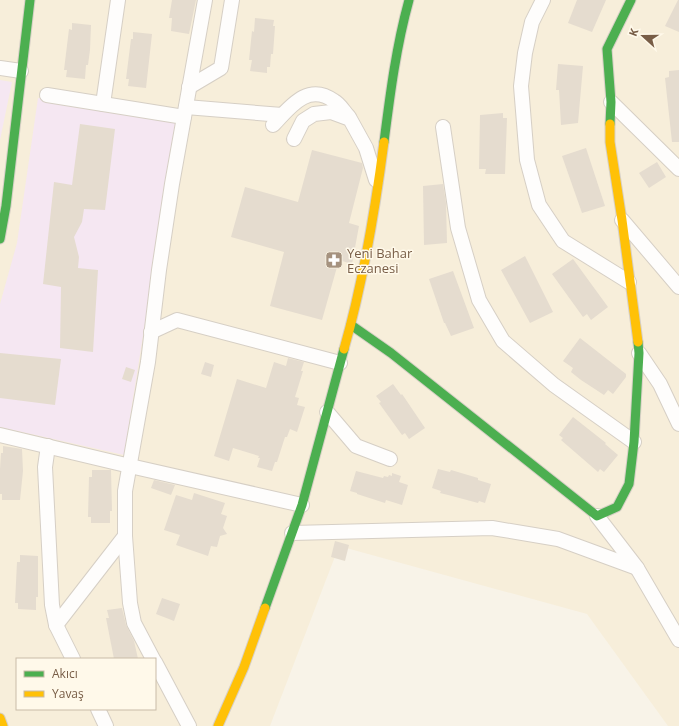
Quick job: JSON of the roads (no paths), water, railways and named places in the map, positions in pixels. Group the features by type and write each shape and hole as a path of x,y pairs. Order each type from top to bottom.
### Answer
{"street":[{"path":"0,239 6,206 30,0"},
{"path":"103,104 118,0"},
{"path":"152,658 134,623 130,603 125,536 126,491 148,362 159,270 172,184 204,0"},
{"path":"189,87 221,68 232,0"},
{"path":"218,726 244,667 302,505 351,325 378,186 391,88 402,26 409,0"},
{"path":"543,0 532,22 525,53 521,86 527,160 539,204 563,241 629,282"},
{"path":"597,516 618,507 629,484 634,442 639,353 622,220 610,142 611,102 607,49 631,0"},
{"path":"0,68 21,71"},
{"path":"47,95 103,104 278,120 301,97 318,93 335,101 350,119 366,148 378,186"},
{"path":"611,102 679,169"},
{"path":"294,139 303,121 314,114 331,112 350,119"},
{"path":"443,127 458,228 479,300 503,341 554,385 634,442"},
{"path":"622,220 679,287"},
{"path":"151,332 177,320 340,363"},
{"path":"351,325 391,353 597,516 637,568 679,640"},
{"path":"639,353 660,384 679,424"},
{"path":"327,412 356,446 390,458"},
{"path":"0,435 302,505"},
{"path":"48,446 45,467 52,605 56,625 72,658"},
{"path":"292,533 492,528 558,539 637,568"},
{"path":"56,625 125,536"},
{"path":"156,664 189,726"},
{"path":"98,710 106,726"},
{"path":"0,718 4,726"}],"place":[{"name":"Yeni Bahar Eczanesi","path":"334,260"}]}
